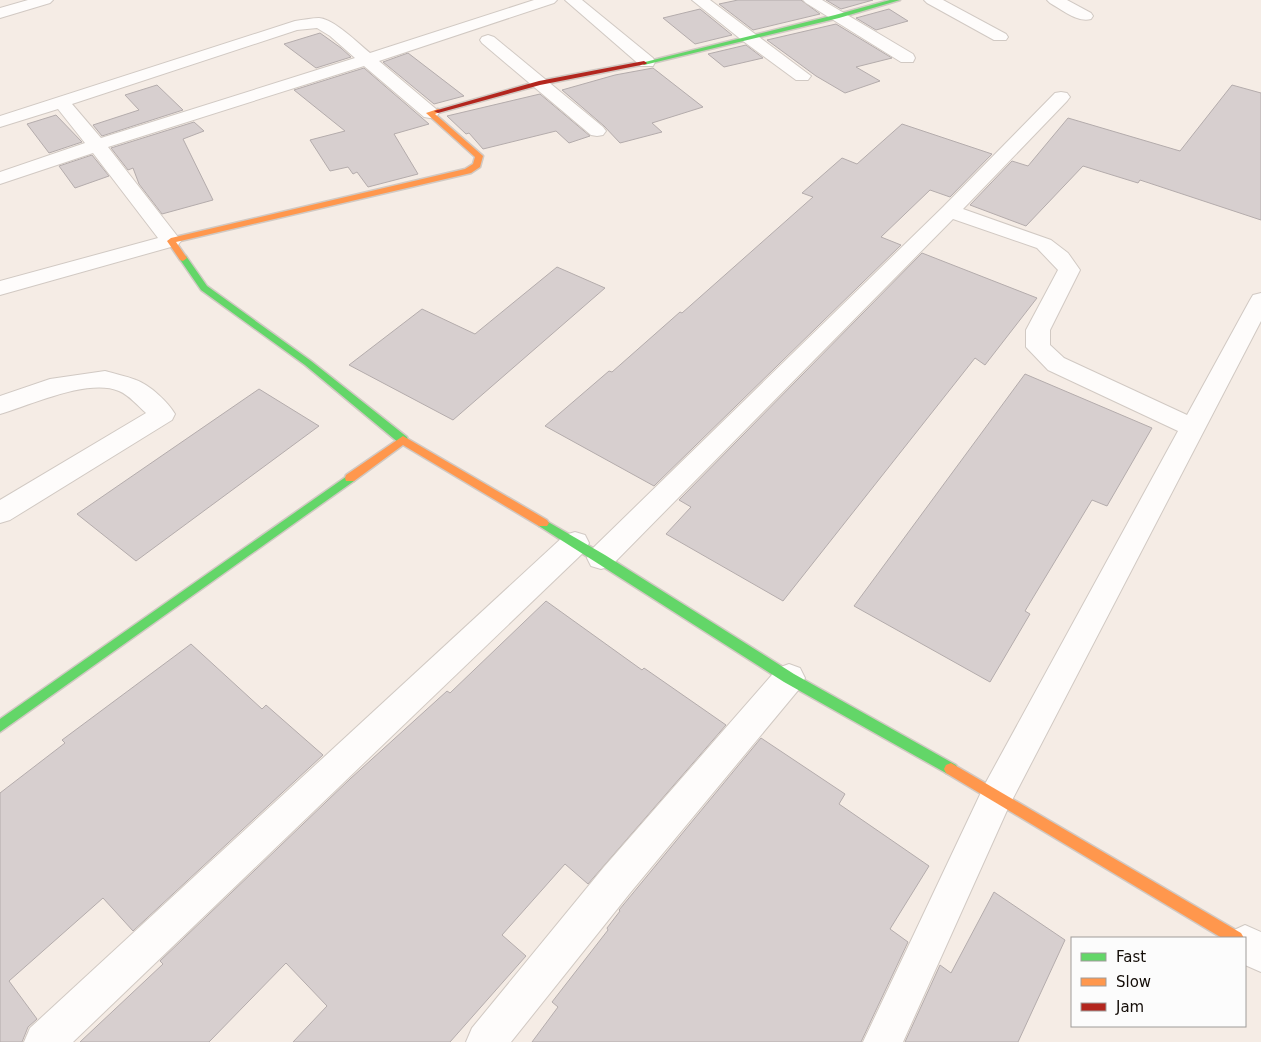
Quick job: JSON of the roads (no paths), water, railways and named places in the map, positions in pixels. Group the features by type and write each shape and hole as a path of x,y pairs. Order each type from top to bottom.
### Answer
{"street":[{"path":"0,14 44,0"},
{"path":"0,178 96,144 368,58 439,38 549,0"},
{"path":"700,0 802,76"},
{"path":"811,0 906,58"},
{"path":"430,112 539,84 647,62 838,17 897,0"},
{"path":"932,0 1000,38"},
{"path":"1055,0 1085,16"},
{"path":"583,3 647,62"},
{"path":"0,122 295,26 320,22 368,58 479,156 477,165 468,171 177,249 0,288"},
{"path":"488,40 598,131"},
{"path":"44,1042 588,550 950,211 1061,97"},
{"path":"61,102 177,249 204,288 308,363 403,440 588,550 788,678 997,795 1234,937"},
{"path":"950,211 1044,244 1060,258 1069,270 1038,330 1038,347 1056,364 1193,428"},
{"path":"883,1042 997,795 1261,300"},
{"path":"0,406 50,387 105,378 129,386 163,414 0,513"},
{"path":"0,726 403,440"},
{"path":"486,1042 617,880 788,678"},
{"path":"1246,945 1261,953"}]}
